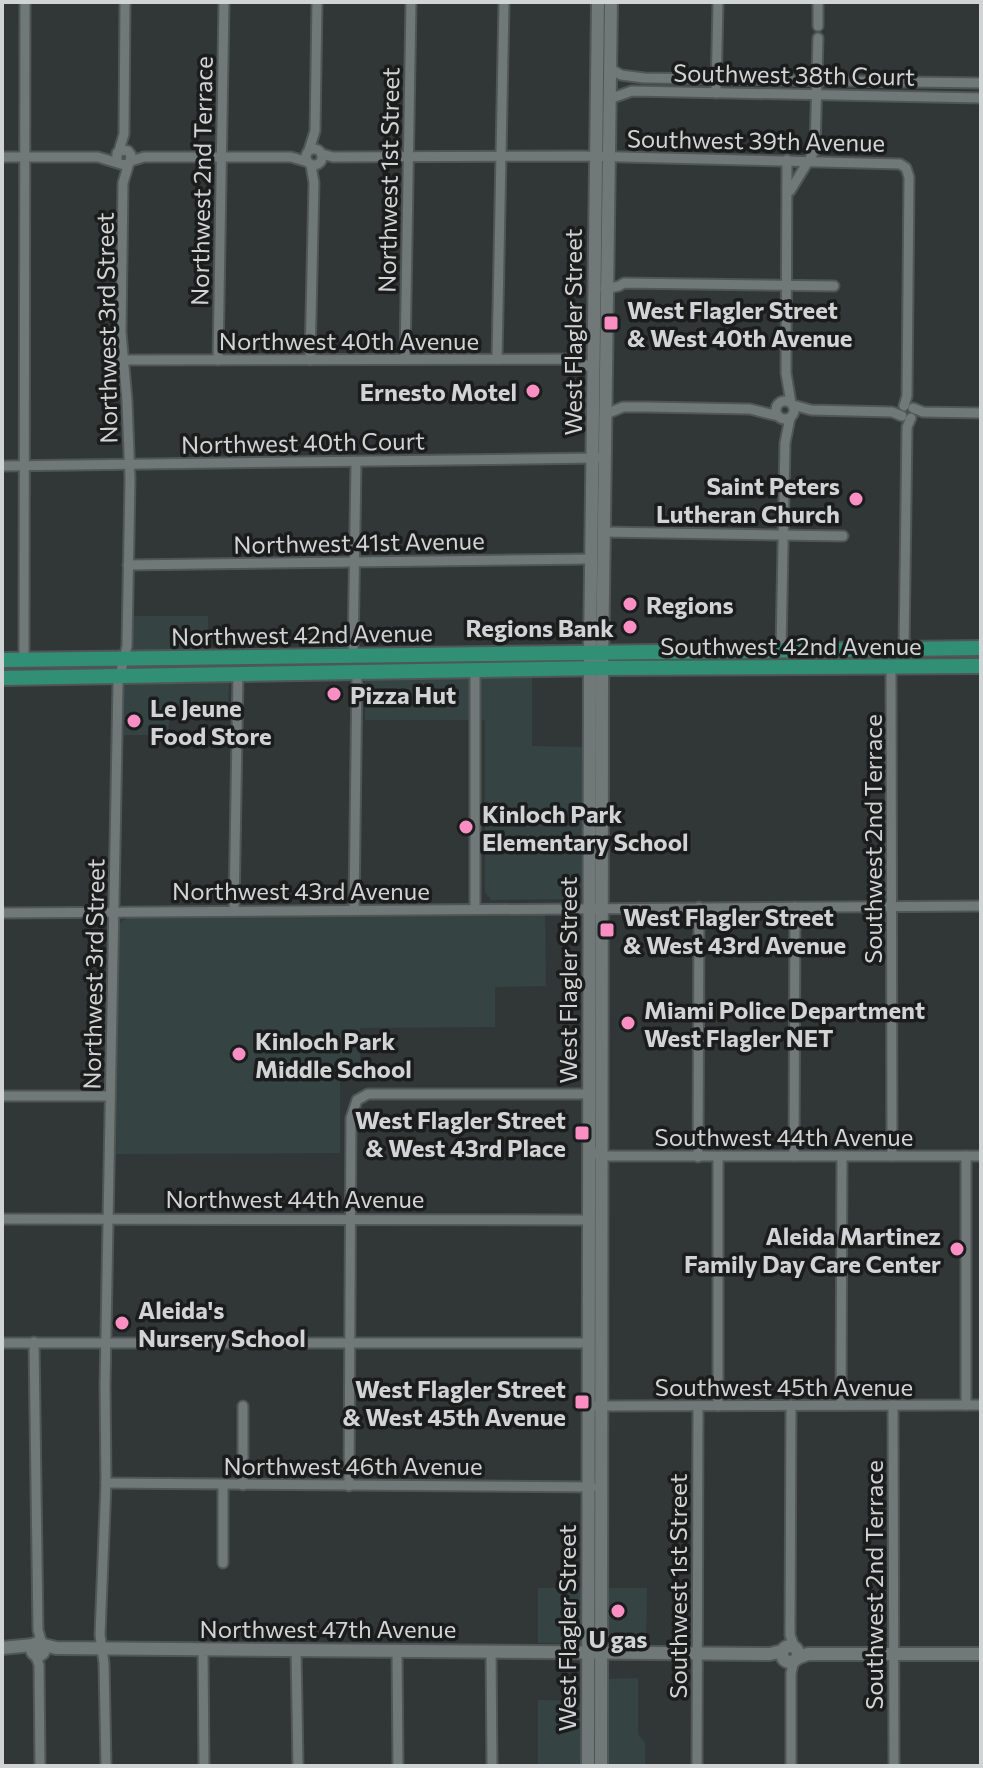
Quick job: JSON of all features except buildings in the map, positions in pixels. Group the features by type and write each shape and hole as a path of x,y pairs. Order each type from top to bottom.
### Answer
{"main road":[{"path":"601,2 610,17"},
{"name":"West Flagler Street","path":"594,1406 588,1343 588,1150 595,909 596,653 591,559 606,407 601,2"},
{"name":"West Flagler Street","path":"596,653 604,532 593,349 602,157 609,99 611,2"},
{"name":"Southwest 42nd Avenue","path":"596,653 981,648"},
{"path":"891,666 908,649"},
{"path":"751,668 774,660 781,650"},
{"path":"781,667 790,658 814,650"},
{"name":"Northwest 42nd Avenue","path":"2,660 596,653"},
{"path":"357,673 366,662 382,655"},
{"name":"Southwest 42nd Avenue","path":"596,668 981,666"},
{"name":"Northwest 42nd Avenue","path":"2,678 596,668"},
{"name":"West Flagler Street","path":"588,1766 594,1653 594,1406 601,1156 595,909"},
{"path":"588,1220 600,1239"},
{"name":"Northwest 47th Avenue","path":"2,1648 981,1654"},
{"name":"West Flagler Street","path":"594,1653 601,1766"}],"street":[{"path":"24,659 25,2"},
{"name":"Northwest 3rd Street","path":"106,1766 100,1630 106,1483 110,1096 120,675 127,641 128,565 129,464 122,360 125,2"},
{"name":"Northwest 2nd Terrace","path":"218,360 224,2"},
{"path":"310,360 317,2"},
{"name":"Northwest 1st Street","path":"405,359 411,2"},
{"path":"497,359 504,2"},
{"path":"716,93 718,2"},
{"path":"818,2 818,26"},
{"path":"789,196 793,184 815,150 818,38"},
{"name":"Southwest 38th Court","path":"609,68 631,77 981,83"},
{"name":"Southwest 38th Court","path":"609,99 632,91 981,98"},
{"path":"2,157 315,157"},
{"name":"Southwest 39th Avenue","path":"315,157 602,157 896,162 904,165 909,177 907,412"},
{"path":"781,650 787,412 787,160"},
{"path":"606,282 834,286"},
{"name":"Northwest 40th Avenue","path":"575,359 593,349"},
{"name":"Northwest 40th Avenue","path":"122,360 575,359 593,369"},
{"path":"779,403 786,373"},
{"path":"779,403 787,412"},
{"path":"750,409 779,403"},
{"path":"606,407 981,413"},
{"path":"907,412 908,649"},
{"name":"Northwest 40th Court","path":"2,466 599,458"},
{"path":"353,655 356,462"},
{"path":"604,532 843,536"},
{"name":"Northwest 41st Avenue","path":"128,565 591,559"},
{"name":"Southwest 2nd Terrace","path":"891,666 892,1156"},
{"path":"475,671 475,909"},
{"path":"354,910 357,673"},
{"path":"234,911 238,674"},
{"name":"Northwest 43rd Avenue","path":"2,913 981,906"},
{"path":"698,1157 699,907"},
{"path":"794,1156 795,907"},
{"path":"349,1486 351,1118 357,1100 368,1094 589,1094"},
{"path":"2,1096 110,1096"},
{"name":"Southwest 44th Avenue","path":"588,1150 601,1156 981,1156"},
{"path":"841,1405 842,1156"},
{"path":"966,1156 966,1405"},
{"path":"718,1157 718,1406"},
{"name":"Northwest 44th Avenue","path":"2,1219 588,1220"},
{"path":"34,1342 40,1766"},
{"path":"2,1343 588,1343"},
{"path":"791,1405 791,1766"},
{"name":"Southwest 2nd Terrace","path":"893,1405 894,1766"},
{"name":"Southwest 45th Avenue","path":"594,1406 981,1405"},
{"path":"243,1406 243,1485"},
{"name":"Southwest 1st Street","path":"697,1766 698,1406"},
{"name":"Northwest 46th Avenue","path":"106,1483 594,1487"},
{"path":"223,1485 223,1563"},
{"path":"203,1650 204,1766"},
{"path":"296,1650 298,1766"},
{"path":"397,1651 398,1766"},
{"path":"491,1651 492,1766"}],"shaded area":[{"path":"132,616 208,616 208,681 229,682 228,715 170,714 168,735 124,735 124,682 135,681"},
{"path":"532,678 532,746 582,747 582,891 579,897 571,899 491,900 485,892 485,720 365,720 365,680"},
{"name":"Kinloch Park Middle School","path":"545,914 546,986 495,987 495,1027 360,1028 360,1080 340,1080 340,1153 116,1154 119,926 127,918"},
{"path":"538,1588 647,1588 646,1645 538,1643"},
{"path":"638,1678 638,1734 645,1743 645,1766 538,1766 538,1700 604,1701 605,1679"}],"place":[{"name":"West Flagler Street & West 40th Avenue","path":"611,323"},
{"name":"Ernesto Motel","path":"533,391"},
{"name":"Saint Peters Lutheran Church","path":"856,499"},
{"name":"Regions","path":"630,604"},
{"name":"Regions Bank","path":"630,627"},
{"name":"Pizza Hut","path":"334,694"},
{"name":"Le Jeune Food Store","path":"134,721"},
{"name":"Kinloch Park Elementary School","path":"466,827"},
{"name":"West Flagler Street & West 43rd Avenue","path":"607,930"},
{"name":"Miami Police Department West Flagler NET","path":"628,1023"},
{"name":"Kinloch Park Middle School","path":"239,1054"},
{"name":"West Flagler Street & West 43rd Place","path":"582,1133"},
{"name":"Aleida Martinez Family Day Care Center","path":"957,1249"},
{"name":"Aleida's Nursery School","path":"122,1323"},
{"name":"West Flagler Street & West 45th Avenue","path":"582,1402"},
{"name":"U gas","path":"618,1611"}]}
